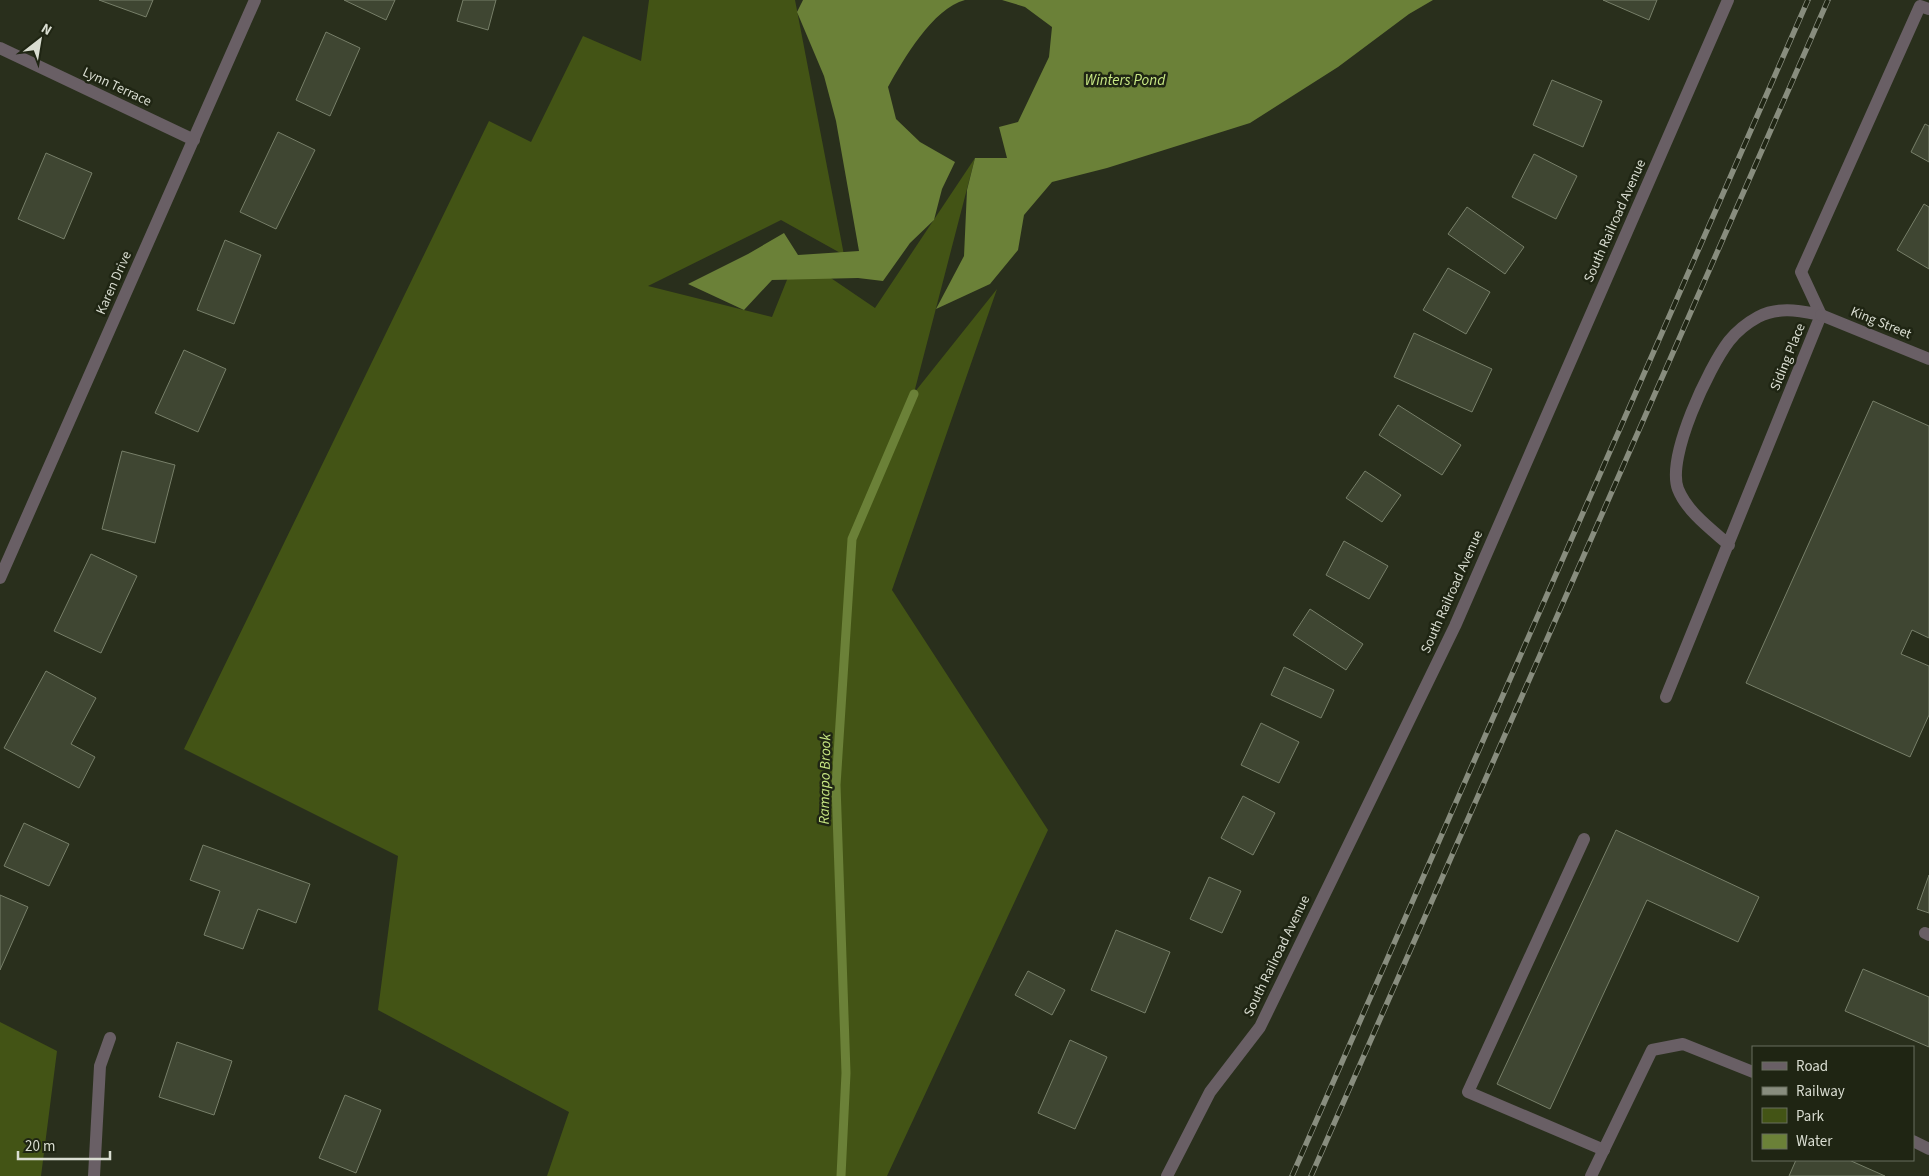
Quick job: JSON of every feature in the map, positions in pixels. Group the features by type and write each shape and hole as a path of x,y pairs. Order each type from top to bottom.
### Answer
{"street":[{"name":"Karen Drive","path":"0,578 255,0"},
{"name":"South Railroad Avenue","path":"1167,1176 1210,1092 1260,1027 1450,635 1728,0"},
{"name":"Siding Place","path":"1666,696 1730,545 1821,315 1801,272 1925,8"},
{"name":"Lynn Terrace","path":"0,48 194,140"},
{"name":"King Street","path":"1730,545 1694,512 1678,489 1676,464 1687,427 1716,360 1743,326 1760,316 1788,309 1821,315 1929,359"},
{"path":"1584,839 1468,1092 1604,1150"},
{"path":"94,1176 100,1066 110,1038"},
{"path":"1592,1176 1652,1050 1683,1044 1752,1072"},
{"path":"1914,1142 1929,1149"}],"green space":[{"path":"649,0 795,0 844,255 781,220 648,286 772,317 797,255 875,308 975,158 914,393 997,289 892,590 1048,830 887,1176 547,1176 569,1112 378,1010 398,856 184,749 489,121 531,142 583,36 641,61"},
{"path":"0,1022 57,1051 41,1176 0,1176"}],"water":[{"path":"803,0 965,0 953,5 942,13 920,36 888,87 896,119 920,142 955,162 942,189 934,220 910,243 883,281 858,278 772,280 744,310 688,284 748,254 784,233 798,255 859,251 836,121 824,76 797,12"},
{"name":"Winters Pond","path":"1002,0 1433,0 1409,14 1338,67 1250,123 1107,168 1052,182 1024,215 1018,250 990,284 936,309 964,256 967,190 975,158 1007,158 999,127 1018,122 1049,57 1052,27 1025,7"}],"building":[{"path":"99,0 153,0 146,17"},
{"path":"344,0 395,0 386,20"},
{"path":"463,0 496,0 488,30 457,21"},
{"path":"1603,0 1657,0 1649,20"},
{"path":"326,32 360,48 330,116 296,100"},
{"path":"1552,80 1602,101 1583,147 1533,125"},
{"path":"1925,124 1929,126 1929,162 1911,152"},
{"path":"278,132 315,150 276,229 240,212"},
{"path":"46,153 92,173 64,239 18,219"},
{"path":"1534,154 1577,176 1556,219 1512,197"},
{"path":"1924,204 1929,207 1929,269 1897,250"},
{"path":"1467,207 1524,247 1505,274 1448,234"},
{"path":"225,240 261,255 234,324 197,310"},
{"path":"1448,268 1490,292 1466,334 1423,310"},
{"path":"1414,333 1492,369 1472,412 1394,377"},
{"path":"184,350 226,369 198,432 155,413"},
{"path":"1873,401 1929,426 1929,638 1912,630 1901,654 1929,666 1929,715 1910,757 1746,683"},
{"path":"1398,405 1461,445 1442,475 1379,435"},
{"path":"122,451 175,465 155,543 102,529"},
{"path":"1365,471 1401,495 1382,522 1346,498"},
{"path":"1344,541 1388,566 1369,599 1326,575"},
{"path":"91,554 137,576 101,653 54,631"},
{"path":"1310,609 1363,644 1346,670 1293,635"},
{"path":"1284,667 1334,690 1321,718 1271,695"},
{"path":"46,671 96,698 71,744 95,757 79,788 4,748"},
{"path":"1261,723 1299,742 1279,783 1241,765"},
{"path":"1243,796 1275,813 1253,855 1221,838"},
{"path":"24,823 69,844 49,886 4,866"},
{"path":"1616,830 1759,897 1738,942 1647,900 1550,1109 1497,1084"},
{"path":"203,845 310,884 296,923 258,909 243,949 204,935 220,891 190,880"},
{"path":"1929,875 1929,913 1917,909"},
{"path":"1209,877 1241,891 1222,933 1190,919"},
{"path":"0,895 28,907 0,970"},
{"path":"1116,930 1170,952 1145,1013 1091,990"},
{"path":"1863,969 1929,997 1929,1047 1845,1011"},
{"path":"1028,971 1065,990 1052,1015 1015,995"},
{"path":"1070,1040 1107,1057 1075,1129 1038,1113"},
{"path":"177,1042 232,1061 214,1115 159,1097"},
{"path":"345,1095 381,1110 356,1173 319,1158"},
{"path":"1796,1161 1851,1161 1885,1176 1789,1176"}],"waterway":[{"name":"Ramapo Brook","path":"841,1176 846,1073 836,785 852,539 914,394"}],"railway":[{"path":"1292,1176 1808,0"},
{"path":"1311,1176 1828,0"}]}
